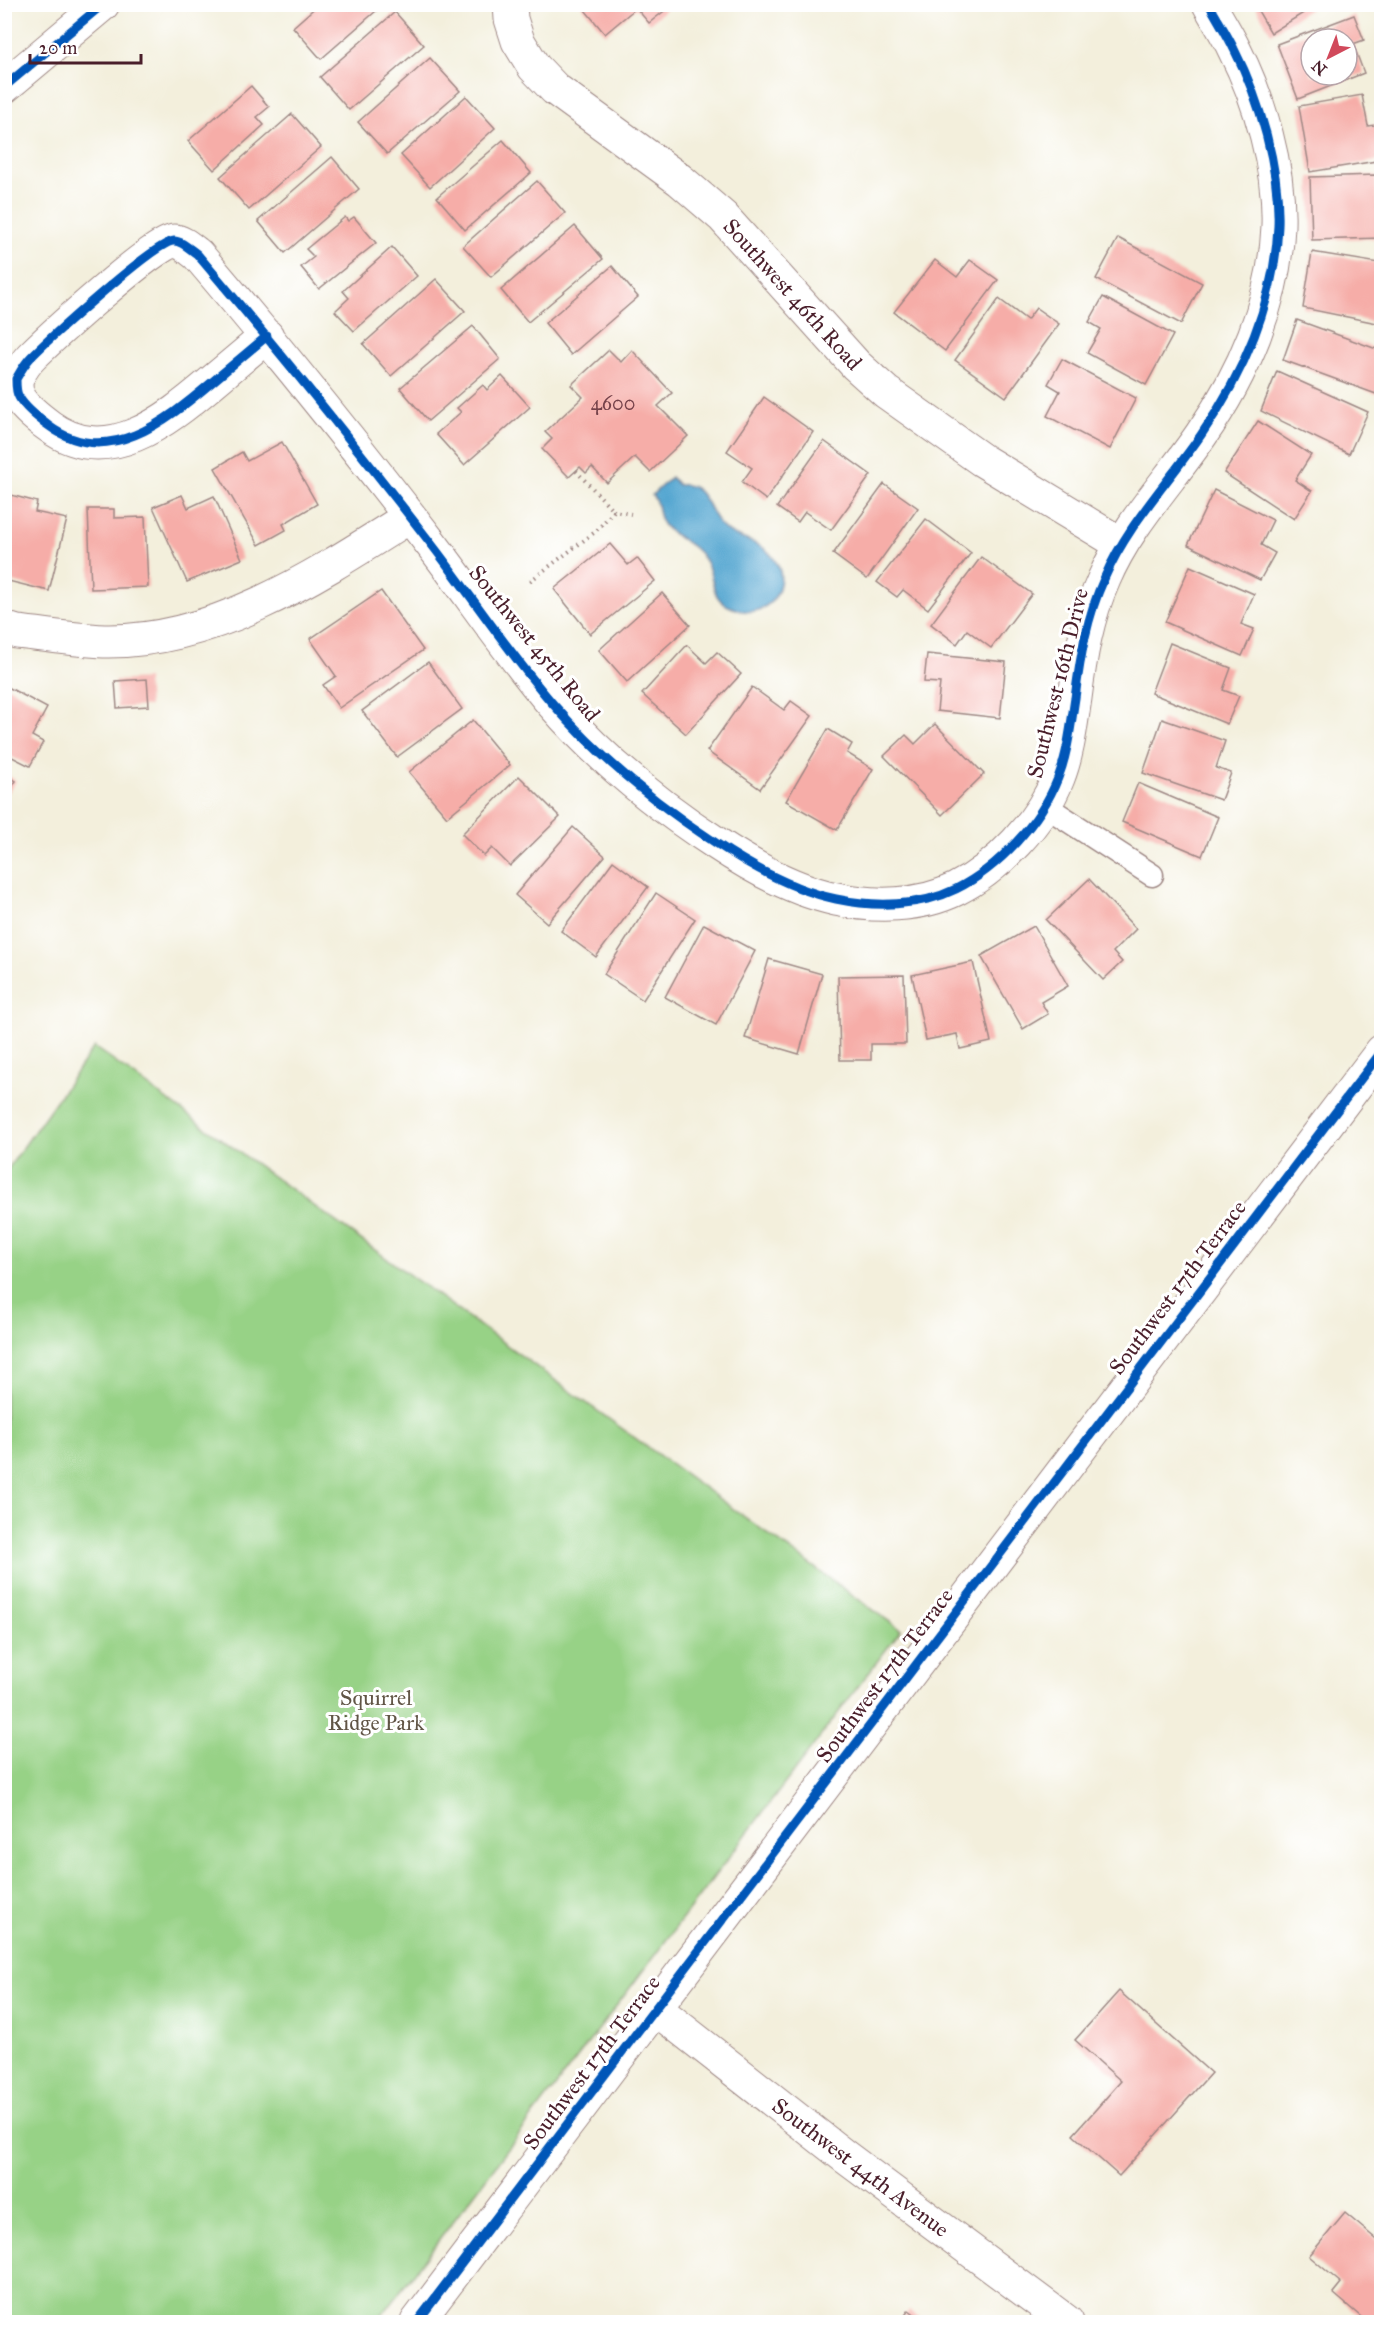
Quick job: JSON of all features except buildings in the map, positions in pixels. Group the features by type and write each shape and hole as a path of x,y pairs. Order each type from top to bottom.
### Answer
{"street":[{"path":"4,87 103,4"},
{"name":"Southwest 46th Road","path":"510,4 511,19 518,41 534,67 548,82 608,129 680,180 723,217 856,365 886,392 982,460 1121,544"},
{"name":"Southwest 16th Drive","path":"871,905 913,902 954,890 1008,850 1030,827 1059,777 1068,741 1081,656 1100,586 1121,544 1201,436 1245,360 1274,265 1278,226 1276,190 1266,136 1253,93 1234,49 1209,4"},
{"name":"Southwest 45th Road","path":"267,336 165,420 134,436 106,443 83,441 59,434 37,417 18,396 16,380 29,359 97,297 159,246 174,241 184,244 197,255 267,336 555,706 618,769 679,819 741,859 790,885 832,898 871,905"},
{"path":"4,628 17,632 104,641 148,637 195,628 291,588 358,550 409,517"},
{"name":"Southwest 17th Terrace","path":"417,2322 1382,1051"},
{"name":"Southwest 44th Avenue","path":"656,2009 843,2156 1067,2322"}],"lane":[{"path":"1044,805 1152,876"}],"path":[{"path":"576,471 614,510 631,514"},
{"path":"530,581 595,532 614,510"}],"green space":[{"name":"Squirrel Ridge Park","path":"94,1047 901,1630 377,2322 5,2322 5,1173"}],"water":[{"path":"671,477 678,485 694,487 704,497 716,519 726,531 764,548 770,554 778,565 781,578 778,592 768,604 758,610 747,612 720,600 716,594 711,574 700,553 666,528 659,516 652,495"}],"cycle path":[{"path":"4,87 103,4"},
{"path":"267,336 260,342 225,372 175,412 135,435 114,441 92,443 71,438 32,413 17,391 16,379 27,362 79,312 163,245 174,241 183,244 197,254 256,325 286,361 315,396 429,541 536,684 571,724 609,761 694,828 758,869 789,884 820,895 851,902 897,904 942,895 972,880 1002,856 1029,827 1050,795 1064,759 1085,637 1104,579 1113,559 1136,522 1216,412 1243,362 1263,309 1271,282 1278,226 1276,181 1272,158 1252,90 1231,43 1209,4"},
{"path":"417,2322 1382,1051"}]}
